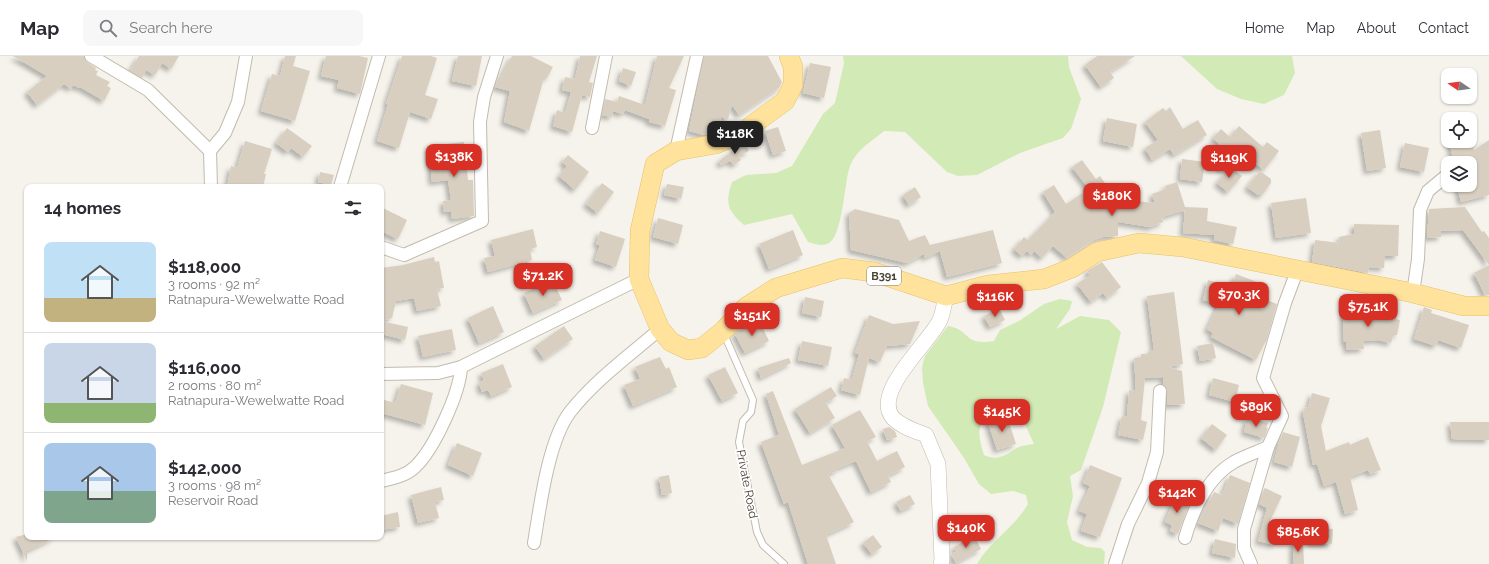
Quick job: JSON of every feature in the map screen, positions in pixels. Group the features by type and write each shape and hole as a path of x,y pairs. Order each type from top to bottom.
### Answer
{"main road":[{"name":"B391","path":"789,56 793,67 793,85 785,101 740,134 716,144 676,151 655,164 640,231 639,279 660,329 671,342 688,350 702,348 723,331 746,307 776,288 842,268 874,272 946,296"},
{"path":"946,296 988,285 1044,279 1072,268 1098,252 1139,243 1183,247 1413,294 1464,306 1489,306"}],"street":[{"path":"91,56 148,90 210,151"},
{"path":"211,184 210,151 224,133 238,102 246,56"},
{"path":"341,184 379,56"},
{"path":"384,248 404,255 482,221 480,122 484,97 497,56"},
{"path":"592,128 606,56"},
{"path":"676,151 697,56"},
{"path":"1413,294 1418,259 1420,210 1428,191 1441,180"},
{"path":"1251,564 1244,548 1244,529 1268,447 1282,416 1263,378 1285,303 1297,271"},
{"path":"384,374 438,373 461,367 639,279"},
{"path":"941,564 938,464 926,435 903,426 892,417 888,400 903,367 939,321 946,296"},
{"path":"534,543 543,490 554,445 570,413 601,380 660,329"},
{"path":"384,480 404,475 415,468 433,442 454,398 461,374 461,367"},
{"path":"1115,564 1128,524 1148,483 1157,452 1160,391"},
{"path":"1185,538 1192,514 1215,478 1234,462 1268,447"}],"lane":[{"name":"Private Road","path":"723,331 753,400 751,412 742,421 739,442 757,532 763,545 784,564"}],"green space":[{"path":"843,56 1068,56 1069,67 1081,99 1071,129 1063,138 1020,153 977,175 958,176 947,172 905,132 884,131 865,146 853,160 848,174 837,230 834,238 829,243 824,245 808,242 792,214 744,225 734,215 729,206 728,201 732,182 746,175 776,173 792,166 823,114 835,103 844,63"},
{"path":"1181,56 1292,56 1295,73 1284,95 1264,104 1241,99 1217,89"},
{"path":"1060,299 1072,301 1070,309 1056,329 1080,316 1109,320 1121,332 1103,407 1081,470 1070,476 1073,496 1067,522 1072,540 1087,547 1101,548 1105,552 1104,564 977,564 989,548 1023,512 1028,504 1026,495 1013,491 991,494 979,484 964,458 928,406 923,383 922,367 925,356 948,326 956,328 972,340 984,342 994,341 1000,330 1019,321 1044,304","holes":["1000,409 1018,409 1034,444 1021,446 1002,456 994,458 984,455 979,433 982,422 992,412"]}],"building":[{"path":"13,56 84,56 87,62 98,71 96,75 110,82 107,86 111,88 104,101 80,87 79,88 73,85 71,89 64,84 37,105 27,92 47,76"},
{"path":"139,56 179,56 171,69 162,63 155,75 146,70 142,78 130,71"},
{"path":"285,56 296,56 293,66 310,71 295,121 261,111 272,74 280,76"},
{"path":"326,56 359,56 368,58 360,94 337,88 339,80 321,76"},
{"path":"402,56 431,56 437,58 425,95 438,99 431,119 410,112 399,148 377,141 388,104 386,104"},
{"path":"458,56 482,56 476,86 452,81"},
{"path":"512,56 531,56 553,67 547,78 544,78 529,131 504,122 510,91 495,87 499,76 501,77"},
{"path":"580,56 597,56 589,82 593,83 590,97 582,95 572,132 553,126 557,110 565,113 571,92 562,90 565,77 575,79"},
{"path":"657,56 684,56 669,88 676,90 665,126 649,122 649,119 625,110 623,114 613,111 612,117 602,115 605,99 617,102 619,96 645,105"},
{"path":"704,56 768,56 782,82 779,88 739,115 732,105 728,119 721,117 718,131 704,135 689,131"},
{"path":"1097,56 1135,56 1110,72 1114,78 1101,87 1085,65"},
{"path":"810,63 831,67 824,98 803,93"},
{"path":"623,68 636,72 631,86 619,81"},
{"path":"1170,107 1183,129 1198,120 1207,135 1174,155 1170,149 1152,160 1145,148 1158,140 1145,122 1163,108 1166,111"},
{"path":"1107,118 1137,124 1133,147 1103,141"},
{"path":"1239,126 1263,147 1267,142 1279,151 1264,170 1240,151 1223,170 1211,158 1221,146 1213,138 1221,129 1230,137"},
{"path":"778,127 786,151 773,155 765,131"},
{"path":"287,128 312,146 303,157 291,148 288,152 276,143"},
{"path":"1380,130 1386,168 1367,171 1361,133"},
{"path":"1489,140 1489,195 1461,202 1459,192 1477,192 1477,156 1452,156 1451,148 1474,148 1474,150"},
{"path":"245,141 272,149 264,174 266,174 264,184 228,184 231,166 237,168"},
{"path":"464,142 468,180 473,180 474,216 452,219 451,211 444,212 443,201 451,200 448,180 432,182 429,146"},
{"path":"1405,143 1429,148 1424,172 1400,167"},
{"path":"745,144 749,151 738,156 741,160 734,165 730,161 721,165 719,161 736,148"},
{"path":"568,155 589,172 575,190 559,176 567,166 562,162"},
{"path":"1182,159 1205,162 1202,182 1180,179"},
{"path":"1082,160 1096,179 1100,176 1116,199 1155,203 1152,194 1166,189 1165,186 1177,182 1185,207 1208,208 1207,221 1237,227 1233,244 1214,240 1215,235 1183,233 1185,210 1162,217 1163,222 1150,227 1118,222 1118,236 1103,237 1094,240 1067,258 1053,246 1042,258 1034,251 1031,255 1027,251 1022,256 1014,249 1024,237 1028,240 1055,212 1043,192 1054,185 1066,204 1089,189 1072,167"},
{"path":"1230,167 1242,176 1228,192 1217,183"},
{"path":"1260,171 1271,179 1271,183 1262,195 1258,195 1247,187"},
{"path":"320,172 334,175 331,184 318,182"},
{"path":"602,183 614,192 598,213 586,204"},
{"path":"667,184 684,187 681,199 664,195"},
{"path":"915,187 921,197 909,205 903,195"},
{"path":"1306,198 1311,233 1276,238 1271,203"},
{"path":"1465,207 1482,232 1484,231 1489,238 1489,265 1463,230 1441,231 1441,237 1427,238 1429,209"},
{"path":"384,208 407,220 398,239 384,232"},
{"path":"855,209 899,220 909,241 925,235 930,245 993,230 1002,263 947,277 940,251 925,258 924,254 907,263 851,250 849,213"},
{"path":"658,218 683,225 678,244 653,237"},
{"path":"1354,224 1399,225 1398,256 1385,256 1384,268 1369,267 1368,273 1312,262 1315,240 1340,243 1339,237 1354,234"},
{"path":"533,229 537,247 530,249 532,260 488,272 484,258 495,256 491,240"},
{"path":"793,230 803,255 769,269 759,244"},
{"path":"600,231 625,239 616,267 595,260 600,245 596,244"},
{"path":"434,257 435,262 439,261 444,288 437,289 441,306 417,311 414,298 396,301 392,318 384,320 384,268 403,265"},
{"path":"1102,262 1121,287 1107,298 1103,293 1091,302 1077,284 1090,275 1087,271"},
{"path":"1489,265 1489,295 1485,295 1474,273"},
{"path":"1236,274 1257,282 1249,304 1265,310 1269,301 1277,304 1267,339 1256,360 1211,337 1213,333 1207,329 1219,304 1203,300 1208,280 1232,287"},
{"path":"553,281 562,300 533,313 524,293"},
{"path":"1174,292 1183,364 1168,367 1182,371 1185,404 1167,405 1167,391 1164,385 1163,377 1145,378 1141,420 1147,422 1143,440 1118,435 1122,416 1127,417 1129,390 1136,391 1134,358 1141,357 1141,354 1150,354 1150,350 1154,350 1147,296"},
{"path":"805,297 824,301 821,317 802,313"},
{"path":"493,306 504,332 479,343 468,318"},
{"path":"1355,307 1397,316 1396,319 1400,320 1397,335 1393,335 1391,343 1378,340 1363,341 1364,349 1347,350 1346,342 1344,342 1343,314 1355,314"},
{"path":"1424,307 1432,310 1431,313 1469,325 1461,348 1438,340 1436,346 1414,339"},
{"path":"999,308 1005,320 990,327 984,316"},
{"path":"869,315 893,324 920,321 910,344 887,346 880,362 869,358 860,395 841,390 844,378 852,380 859,354 855,353"},
{"path":"759,320 769,341 745,353 735,334 739,330"},
{"path":"384,322 408,327 405,340 384,335"},
{"path":"564,326 573,339 544,359 535,346"},
{"path":"452,329 456,350 423,357 418,336"},
{"path":"802,341 832,347 828,366 798,360"},
{"path":"1213,343 1216,358 1200,361 1197,346"},
{"path":"660,357 666,369 669,367 677,387 633,406 624,385 640,379 635,367"},
{"path":"789,358 791,363 761,378 758,368"},
{"path":"503,364 512,387 491,396 488,390 482,392 479,383 484,380 481,373"},
{"path":"725,367 738,393 722,401 708,375"},
{"path":"1213,378 1239,385 1235,402 1209,395"},
{"path":"401,384 433,393 425,425 384,414 384,400 395,403"},
{"path":"831,387 837,396 826,403 835,418 810,433 795,409"},
{"path":"773,391 802,465 845,448 832,425 860,410 876,437 867,441 877,461 897,451 905,467 888,476 891,482 871,492 856,461 828,474 854,522 826,535 836,564 808,564 788,502 784,504 761,442 779,435 766,394"},
{"path":"1312,393 1330,398 1321,426 1326,451 1349,442 1350,445 1368,437 1381,470 1370,474 1368,470 1350,477 1358,510 1345,514 1336,482 1324,486 1317,464 1313,465 1303,413 1305,407 1308,408"},
{"path":"1007,416 1016,444 997,450 988,422"},
{"path":"1247,418 1268,423 1266,428 1268,428 1264,438 1244,432"},
{"path":"1450,422 1489,422 1489,440 1452,439"},
{"path":"1212,424 1227,435 1216,450 1201,438"},
{"path":"889,427 895,431 897,437 887,440 883,429"},
{"path":"1283,432 1300,437 1292,467 1274,462"},
{"path":"457,443 482,453 473,476 448,465"},
{"path":"1090,465 1122,478 1100,537 1081,531 1087,514 1079,511 1090,486 1083,483"},
{"path":"669,475 672,493 662,495 659,477"},
{"path":"1230,475 1250,483 1238,524 1223,518 1218,531 1198,523 1214,492 1222,495"},
{"path":"441,487 444,500 435,502 439,518 418,523 411,495"},
{"path":"1265,488 1282,496 1269,523 1280,526 1275,545 1258,541 1267,508 1259,504"},
{"path":"910,495 915,504 901,511 896,502"},
{"path":"1175,497 1190,502 1178,534 1170,531 1172,525 1165,522"},
{"path":"398,512 400,527 384,530 384,515"},
{"path":"1311,528 1333,529 1332,544 1310,543"},
{"path":"24,535 24,540 50,540 27,551 27,561 16,537"},
{"path":"873,535 882,547 872,554 863,543"},
{"path":"974,536 981,549 956,563 951,554 956,552 954,547"},
{"path":"1215,539 1236,544 1235,558 1212,553"},
{"path":"1293,542 1303,542 1304,564 1293,564"}]}
